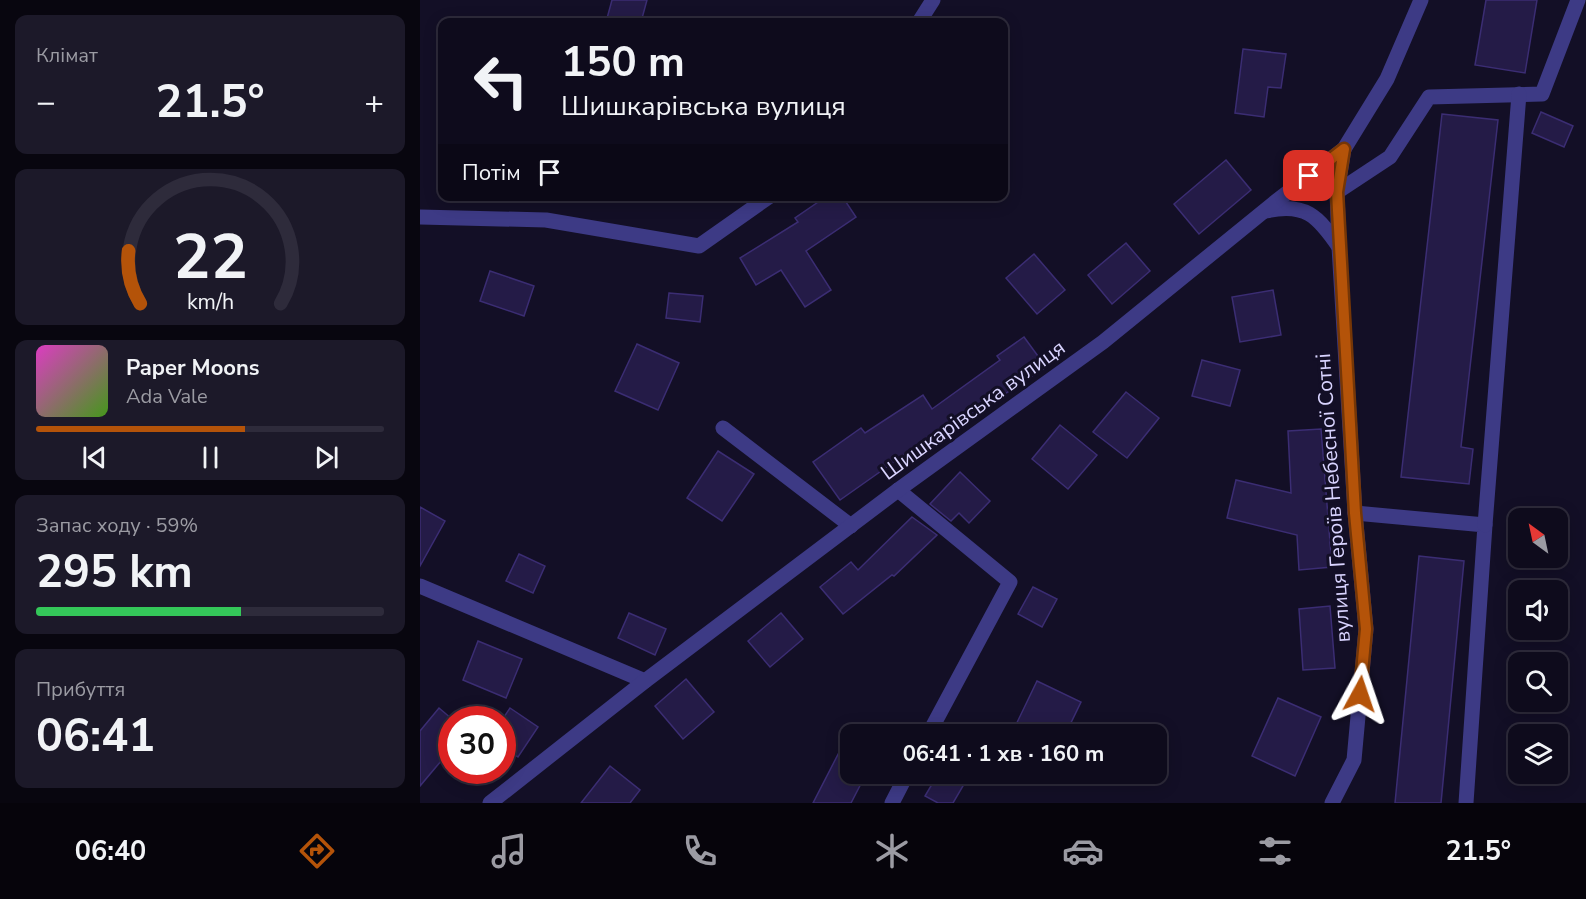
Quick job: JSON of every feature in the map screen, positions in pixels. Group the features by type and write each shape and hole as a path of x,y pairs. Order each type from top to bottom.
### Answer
{"street":[{"path":"922,18 933,0"},
{"name":"Шишкарівська вулиця","path":"490,803 645,681 898,490 1103,342 1344,149 1387,80 1421,0"},
{"path":"1337,192 1390,157 1429,97 1542,94 1578,0"},
{"path":"1466,803 1519,94"},
{"name":"вулиця Героїв Небесної Сотні","path":"1332,803 1354,760 1366,629 1355,513 1339,247 1337,192 1344,149"},
{"path":"420,217 546,220 699,246 763,201"},
{"path":"1263,212 1285,207 1300,209 1324,225 1339,247"},
{"path":"723,428 851,526"},
{"path":"898,490 1010,582 934,724"},
{"path":"1355,513 1485,525"},
{"path":"420,586 645,681"},
{"path":"892,803 902,784"}],"building":[{"path":"612,0 647,0 642,18 607,18"},
{"path":"1486,0 1537,0 1525,73 1475,65"},
{"path":"1243,49 1286,54 1281,88 1268,87 1264,117 1235,113"},
{"path":"1541,112 1573,126 1564,147 1532,133"},
{"path":"1442,114 1498,120 1461,447 1473,449 1469,484 1401,477"},
{"path":"1226,160 1251,190 1199,234 1174,204"},
{"path":"820,201 845,201 856,217 806,251 831,290 805,307 781,270 756,285 740,258 798,222 795,218"},
{"path":"1126,243 1150,271 1112,304 1088,275"},
{"path":"1034,254 1065,290 1037,314 1006,278"},
{"path":"490,271 534,286 524,316 480,301"},
{"path":"1273,290 1281,335 1240,342 1232,297"},
{"path":"669,293 703,296 700,322 666,318"},
{"path":"1024,337 1046,367 913,454 911,450 840,500 813,462 861,428 865,433 923,395 932,409 1000,360 997,356"},
{"path":"637,344 679,363 658,410 615,391"},
{"path":"1202,360 1240,370 1230,406 1192,396"},
{"path":"1126,392 1159,418 1127,458 1093,432"},
{"path":"1060,425 1097,455 1068,489 1032,459"},
{"path":"1321,429 1332,567 1299,570 1297,535 1227,518 1236,480 1291,493 1288,431"},
{"path":"718,451 754,474 722,521 687,498"},
{"path":"960,472 990,501 969,523 959,513 951,521 930,504"},
{"path":"420,507 445,521 420,566"},
{"path":"912,517 937,535 894,576 892,575 843,614 820,587 851,562 858,570"},
{"path":"519,554 545,566 533,593 506,581"},
{"path":"1419,556 1464,561 1441,803 1395,803"},
{"path":"1033,587 1057,599 1042,627 1018,614"},
{"path":"1330,606 1335,668 1303,670 1299,609"},
{"path":"629,613 666,629 655,655 618,638"},
{"path":"781,613 803,639 770,667 748,641"},
{"path":"478,641 522,659 506,698 463,680"},
{"path":"686,679 714,712 683,739 655,706"},
{"path":"1037,681 1081,702 1070,724 1016,724"},
{"path":"1278,698 1321,717 1295,776 1252,756"},
{"path":"438,709 438,765 420,786 420,731"},
{"path":"516,712 538,727 518,757 516,756"},
{"path":"840,750 840,784 861,784 851,803 813,803"},
{"path":"610,766 640,790 630,803 581,803"},
{"path":"932,784 964,784 953,803 938,803 925,796"}],"route":[{"path":"1309,176 1344,149 1337,192 1355,513 1366,629 1360,694"}]}
